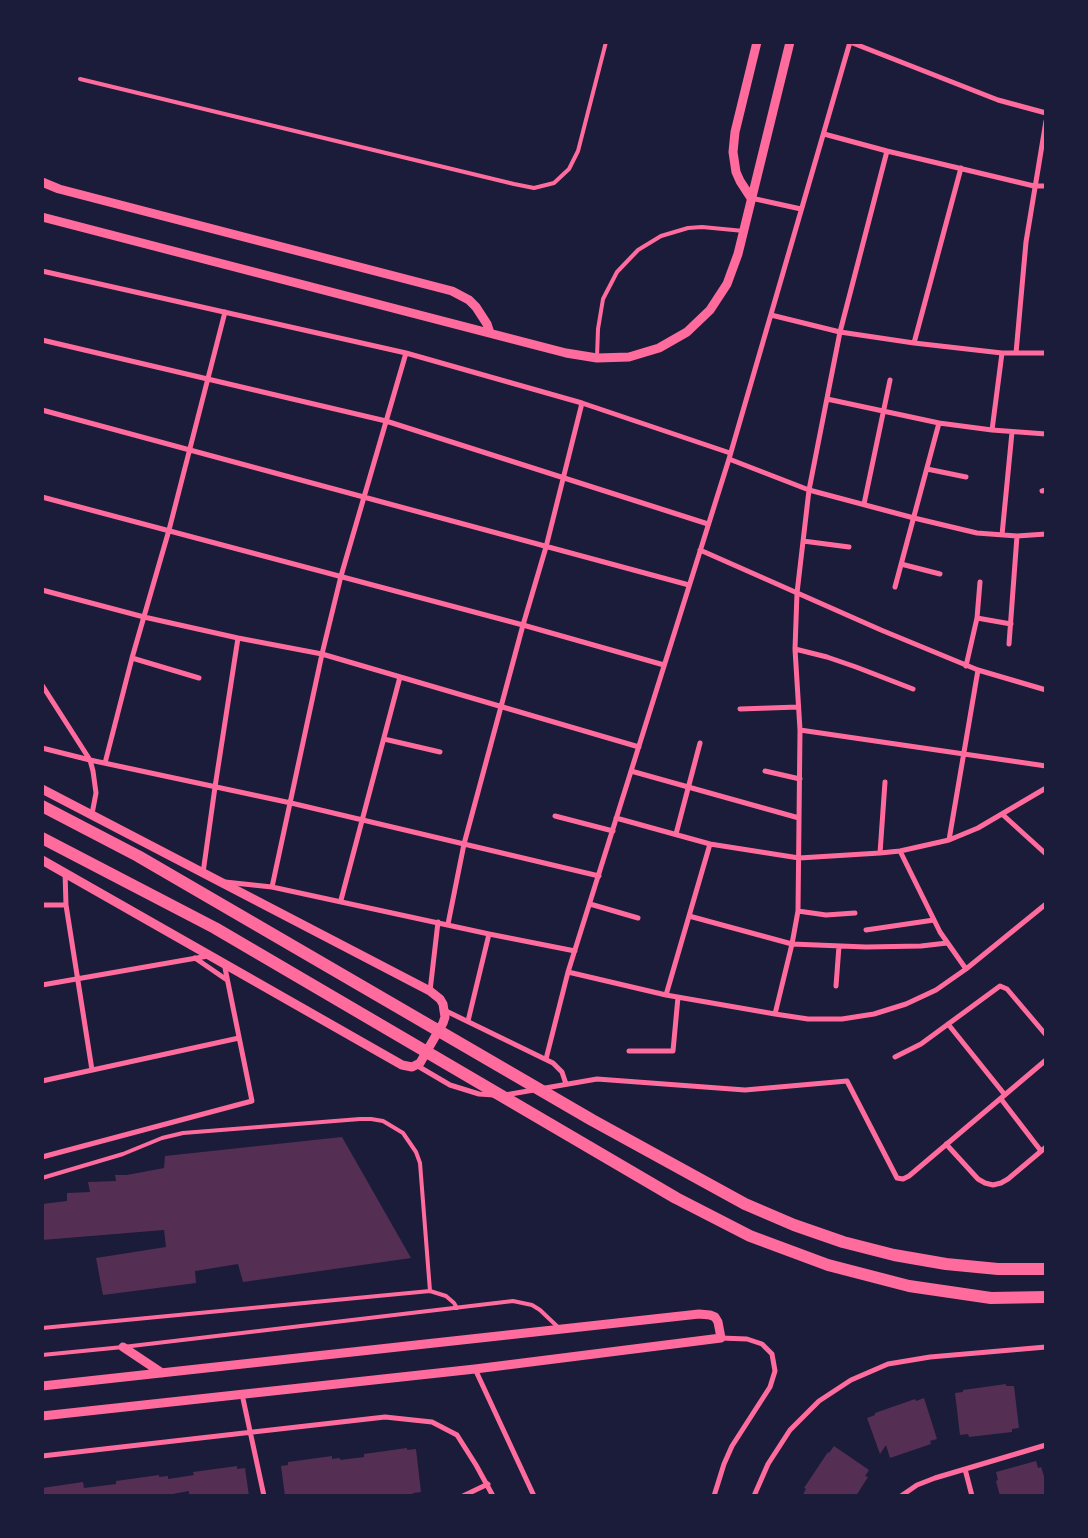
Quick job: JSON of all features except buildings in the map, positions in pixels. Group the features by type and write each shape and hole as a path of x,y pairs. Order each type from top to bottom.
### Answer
{"main road":[{"path":"42,806 138,856 592,1120 746,1204 794,1225 843,1242 894,1255 946,1264 998,1269 1046,1269"},
{"path":"42,838 215,928 552,1127 713,1218 750,1236 828,1265 909,1286 991,1298 1046,1297"}],"street":[{"path":"757,42 735,132 733,152 736,172 742,186 752,198 801,209"},
{"path":"42,217 566,353 597,358 629,357 659,348 687,332 710,310 728,284 744,231 790,42"},
{"path":"546,1059 568,972 729,456 850,42 998,100 1046,113"},
{"path":"1016,353 1020,297 1034,186 1046,121"},
{"path":"824,134 887,152 1034,186 1046,186"},
{"path":"775,1014 798,911 800,730 795,649 797,594 809,490 840,332 887,152"},
{"path":"914,344 961,168"},
{"path":"42,182 59,189 452,291 469,300 476,307 487,324 490,333"},
{"path":"42,271 406,353 582,403 729,456 809,490 914,518 977,532 1017,536 1046,534"},
{"path":"105,763 132,658 169,530 225,312"},
{"path":"770,315 840,332 914,344 1002,353 1046,353"},
{"path":"42,340 386,421 708,524"},
{"path":"272,887 322,654 341,576 406,353"},
{"path":"992,430 1002,353"},
{"path":"864,504 890,380"},
{"path":"827,399 939,423 992,430 1046,434"},
{"path":"448,924 464,844 546,547 582,403"},
{"path":"42,410 689,585"},
{"path":"895,587 939,423"},
{"path":"1002,535 1012,432"},
{"path":"927,469 966,477"},
{"path":"42,497 523,625 664,665"},
{"path":"1009,644 1017,536"},
{"path":"803,540 849,548"},
{"path":"700,550 797,594 966,666 1046,690"},
{"path":"901,564 940,574"},
{"path":"966,666 977,618 980,582"},
{"path":"42,590 238,638 322,654 639,747"},
{"path":"977,618 1011,624"},
{"path":"204,873 238,638"},
{"path":"795,649 849,664 913,689"},
{"path":"132,658 199,678"},
{"path":"949,840 978,670"},
{"path":"341,900 400,677"},
{"path":"42,685 90,760 96,793 92,814"},
{"path":"740,709 798,707"},
{"path":"800,730 1046,766"},
{"path":"384,739 440,752"},
{"path":"676,834 700,743"},
{"path":"42,748 290,803 598,876"},
{"path":"631,771 799,818"},
{"path":"766,771 800,779"},
{"path":"880,853 885,782"},
{"path":"616,818 710,844 799,858 880,853 900,851 949,840 978,828 1046,788"},
{"path":"42,789 430,991 440,999 444,1010 443,1023 424,1059 416,1065 406,1067 65,871 42,860"},
{"path":"1002,814 1045,852"},
{"path":"555,816 612,831"},
{"path":"666,995 710,844"},
{"path":"900,851 934,920 947,943 966,969"},
{"path":"65,871 66,905 92,1070"},
{"path":"220,881 272,887 341,900 489,934 575,951"},
{"path":"590,904 638,918"},
{"path":"568,972 666,995 775,1014 817,1019 842,1019 874,1014 906,1004 936,990 966,969 1046,904"},
{"path":"42,905 66,905"},
{"path":"798,911 826,915 855,913"},
{"path":"689,916 792,944 894,947 947,943"},
{"path":"866,930 934,920"},
{"path":"430,991 438,922"},
{"path":"468,1022 489,934"},
{"path":"836,986 839,946"},
{"path":"42,985 211,955"},
{"path":"195,958 227,980"},
{"path":"42,1157 252,1102 224,963"},
{"path":"895,1057 921,1044 996,987 1000,986 1007,989 1046,1035"},
{"path":"629,1051 672,1051 678,997"},
{"path":"444,1010 558,1066 565,1077 566,1084"},
{"path":"948,1024 1041,1151"},
{"path":"42,1081 239,1038"},
{"path":"416,1065 450,1085 479,1094 509,1095 587,1080 608,1079 744,1090 841,1080 847,1081 897,1178 903,1179 909,1176 1046,1060"},
{"path":"946,1144 978,1179 985,1183 993,1184 1001,1183 1008,1179 1046,1147"},
{"path":"42,1386 705,1314 715,1317 718,1322 721,1338"},
{"path":"42,1416 475,1368 721,1338 748,1339 762,1344 772,1354 775,1371 770,1387 732,1446 714,1496"},
{"path":"123,1347 162,1373"},
{"path":"754,1496 768,1464 790,1430 819,1401 851,1380 888,1364 922,1358 1045,1348"},
{"path":"475,1368 534,1496"},
{"path":"242,1394 264,1496"},
{"path":"42,1456 385,1418 432,1422 457,1436 488,1484 493,1496"},
{"path":"901,1496 917,1486 965,1469 1046,1445"},
{"path":"965,1469 972,1496"},
{"path":"463,1496 488,1484"}],"lane":[{"path":"80,79 534,188 554,182 569,169 578,150 606,42"},
{"path":"597,358 599,322 603,299 617,272 638,250 661,236 688,228 702,227 744,231"},
{"path":"42,1178 123,1154 162,1138 183,1133 360,1119 383,1121 403,1133 416,1152 420,1163 430,1291"},
{"path":"42,1328 430,1291 446,1296 457,1308"},
{"path":"42,1355 513,1301 522,1302 540,1310 560,1329"}]}
